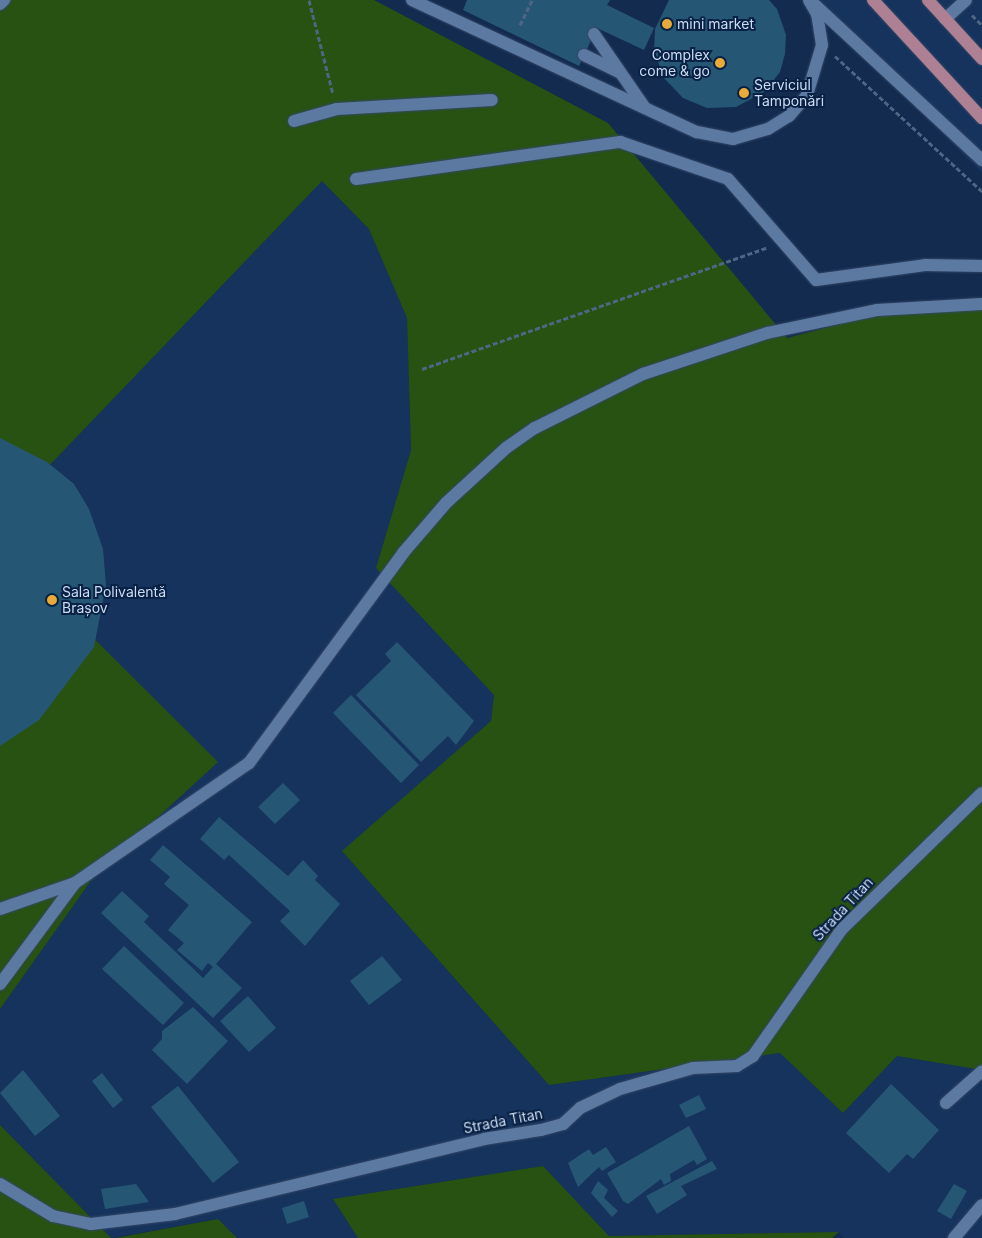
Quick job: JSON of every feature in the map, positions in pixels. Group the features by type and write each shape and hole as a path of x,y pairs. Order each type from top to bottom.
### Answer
{"main road":[{"path":"873,0 982,118"},
{"path":"928,0 982,58"}],"street":[{"path":"0,4 4,0"},
{"path":"412,0 645,108 718,138 752,135 789,116 807,95 822,45 817,14 809,0"},
{"path":"809,0 982,160"},
{"path":"945,19 966,0"},
{"path":"594,34 645,108"},
{"path":"584,55 621,73"},
{"path":"294,121 337,109 492,100"},
{"path":"356,179 620,142 728,179 816,280 925,265 982,266"},
{"path":"0,910 75,883 250,763 440,510 488,463 536,428 643,374 767,333 877,310 982,304"},
{"name":"Strada Titan","path":"0,1184 53,1216 91,1224 176,1214 484,1139 541,1130 563,1124 580,1108 620,1089 693,1068 737,1066 758,1050 814,962 842,929 982,793"},
{"path":"0,984 75,883"},
{"path":"946,1103 982,1071"},
{"path":"954,1238 982,1205"}],"path":[{"path":"309,0 337,109"},
{"path":"520,25 532,0"},
{"path":"822,45 982,191"},
{"path":"422,369 783,242"}],"shaded area":[{"path":"810,0 982,0 982,173"},
{"path":"322,181 369,229 407,318 411,450 376,568 494,694 491,721 343,852 549,1085 781,1053 843,1113 897,1056 982,1070 982,1238 843,1238 839,1232 609,1236 543,1166 333,1199 358,1238 237,1238 218,1219 111,1238 0,1125 0,1009 95,875 0,545 0,517"}],"green space":[{"path":"0,0 374,0 608,123 787,338 877,314 982,308 982,1070 897,1056 843,1113 780,1053 549,1085 342,851 491,721 494,695 376,568 411,450 407,318 369,229 322,181 0,517"},
{"path":"0,545 218,762 95,875 0,1009"},
{"path":"0,1125 111,1238 0,1238"},
{"path":"543,1166 609,1236 839,1232 832,1238 358,1238 333,1199"},
{"path":"218,1219 237,1238 115,1238"}],"building":[{"path":"467,0 610,0 607,5 654,28 644,50 597,28 579,66 463,10"},
{"name":"Complex come & go","path":"669,0 769,0 777,9 786,35 785,54 780,72 764,92 736,107 707,108 683,98 664,78 654,51 655,29"},
{"name":"Sala Polivalentă Brașov","path":"0,438 47,462 74,484 89,509 103,549 106,585 94,647 39,720 0,746"},
{"path":"397,642 474,721 456,745 448,736 421,762 356,695 391,661 385,654"},
{"path":"351,695 419,765 401,783 333,713"},
{"path":"283,783 300,800 275,824 258,807"},
{"path":"219,817 288,876 303,860 318,876 315,880 340,904 305,946 280,921 290,911 229,855 224,860 200,839"},
{"path":"163,845 252,922 216,964 242,988 213,1018 101,913 122,891 149,916 144,922 203,978 213,967 208,963 202,971 177,950 184,943 168,930 189,905 164,884 170,877 150,860"},
{"path":"124,946 184,1003 163,1025 102,969"},
{"path":"382,956 402,980 369,1005 350,981"},
{"path":"248,996 276,1028 249,1052 220,1021"},
{"path":"193,1007 228,1041 187,1084 152,1050 162,1039 162,1031"},
{"path":"23,1070 60,1116 35,1136 0,1093"},
{"path":"102,1073 123,1100 113,1108 92,1081"},
{"path":"891,1084 939,1130 913,1159 907,1154 889,1173 846,1133"},
{"path":"178,1086 239,1162 213,1183 151,1107"},
{"path":"699,1095 706,1109 686,1118 679,1105"},
{"path":"689,1126 707,1159 697,1165 694,1160 670,1174 671,1181 664,1185 661,1179 628,1204 623,1201 607,1173"},
{"path":"606,1147 616,1162 602,1171 599,1167 578,1187 568,1163 589,1149 593,1155"},
{"path":"712,1161 717,1169 681,1186 687,1195 657,1214 646,1196"},
{"path":"598,1181 608,1190 604,1198 618,1211 612,1217 591,1193"},
{"path":"136,1184 149,1202 105,1209 101,1189"},
{"path":"954,1184 967,1191 951,1219 937,1211"},
{"path":"304,1201 309,1217 287,1224 282,1208"}],"place":[{"name":"mini market","path":"667,24"},
{"name":"Complex come & go","path":"720,63"},
{"name":"Serviciul Tamponări","path":"744,93"},
{"name":"Sala Polivalentă Brașov","path":"52,600"}]}
